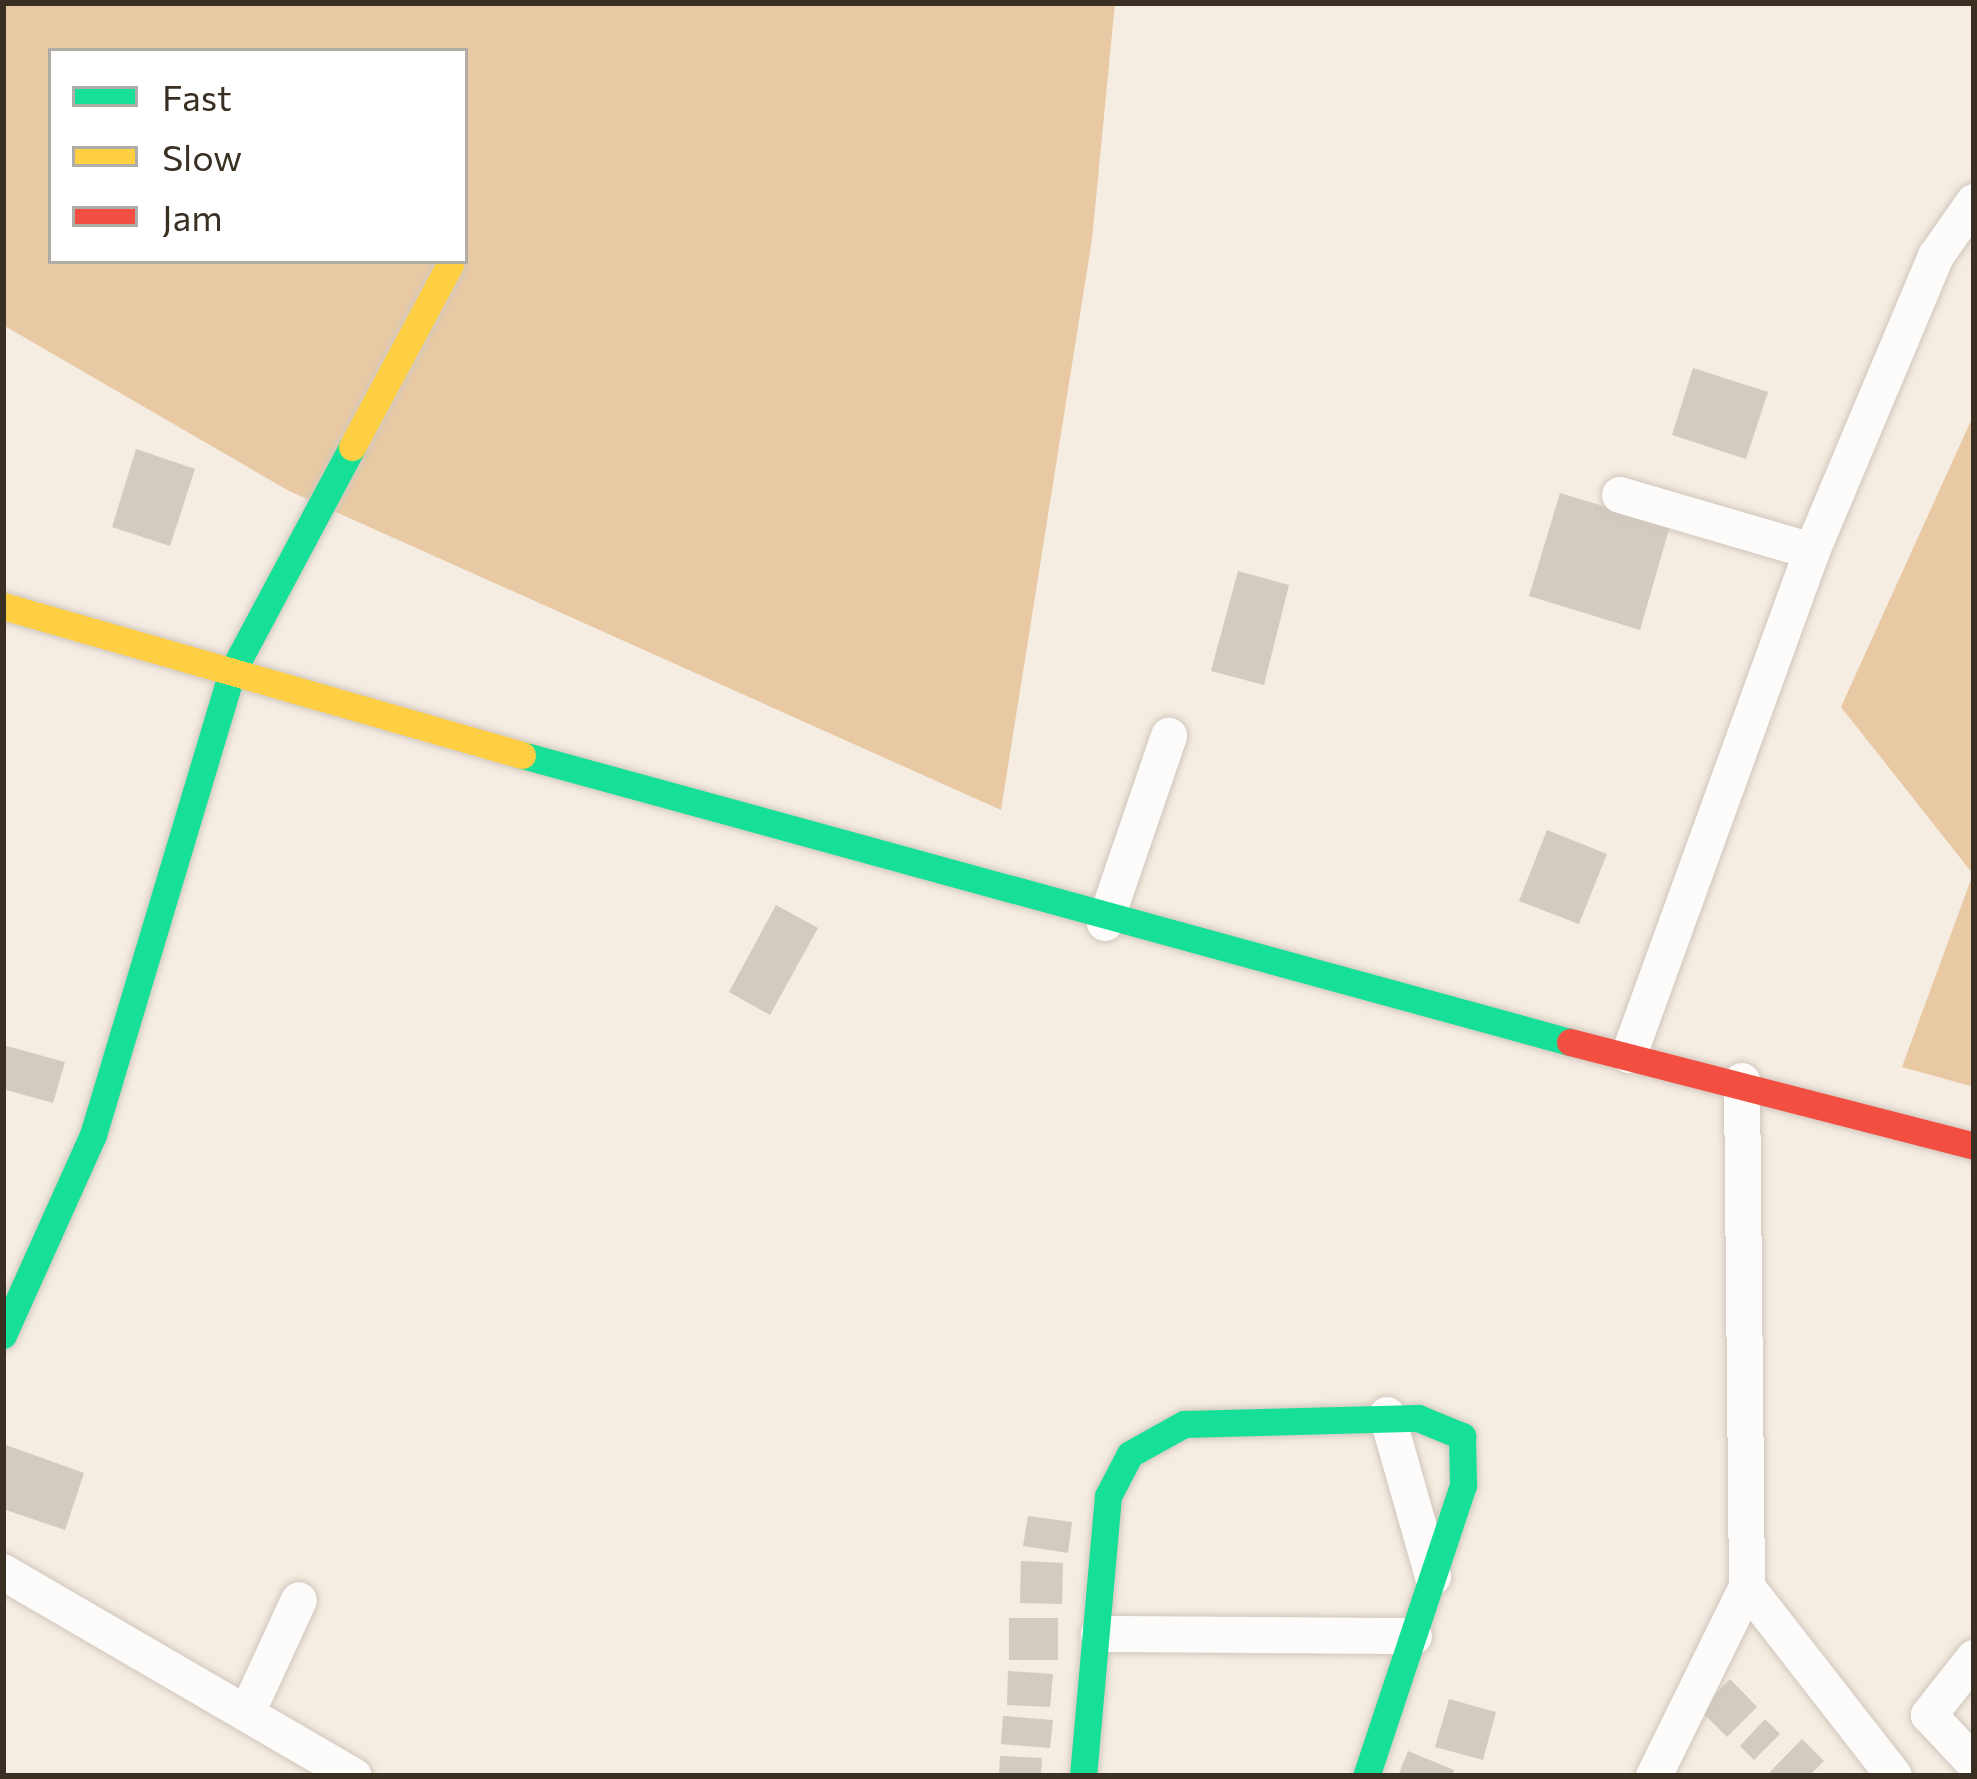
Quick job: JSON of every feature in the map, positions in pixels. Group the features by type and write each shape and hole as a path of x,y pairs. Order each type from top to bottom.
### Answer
{"street":[{"path":"1629,1055 1812,551 1936,256 1974,202"},
{"path":"3,1335 93,1135 232,672 451,264"},
{"path":"1621,495 1812,551"},
{"path":"3,606 1105,923 1742,1081 1974,1146"},
{"path":"1105,923 1168,736"},
{"path":"1654,1776 1747,1587 1742,1081"},
{"path":"1387,1415 1434,1581"},
{"path":"1083,1776 1108,1496 1154,1434 1387,1415 1462,1436 1463,1484 1366,1776"},
{"path":"3,1572 354,1776"},
{"path":"1747,1587 1894,1776"},
{"path":"247,1713 299,1600"},
{"path":"1099,1634 1414,1636"},
{"path":"1974,1658 1929,1715 1974,1763"}],"shaded area":[{"path":"3,3 1115,3 1092,239 1001,810 289,491 3,325"},
{"path":"1974,414 1974,1087 1902,1067 1973,874 1841,707"}],"building":[{"path":"1693,368 1768,392 1746,459 1672,435"},
{"path":"136,449 195,469 170,546 112,527"},
{"path":"1560,493 1670,526 1640,630 1529,596"},
{"path":"1238,571 1289,585 1264,685 1211,671"},
{"path":"1547,830 1607,854 1579,924 1519,901"},
{"path":"776,905 818,928 770,1015 729,992"},
{"path":"3,1045 65,1062 53,1103 3,1089"},
{"path":"3,1444 84,1473 65,1530 3,1509"},
{"path":"1028,1516 1072,1522 1068,1553 1023,1546"},
{"path":"1021,1561 1063,1563 1062,1604 1020,1603"},
{"path":"1009,1618 1058,1618 1058,1660 1009,1660"},
{"path":"1008,1671 1053,1674 1050,1707 1007,1705"},
{"path":"1730,1679 1757,1707 1727,1737 1700,1710"},
{"path":"1449,1699 1496,1712 1483,1760 1435,1747"},
{"path":"1003,1716 1053,1720 1050,1748 1001,1744"},
{"path":"1765,1719 1780,1734 1754,1760 1740,1746"},
{"path":"1802,1739 1824,1761 1809,1776 1766,1776"},
{"path":"1408,1751 1454,1770 1452,1776 1398,1776"},
{"path":"1000,1756 1042,1758 1041,1776 999,1776"}],"traffic: fast":[{"path":"3,1335 93,1135 232,672 352,447"},
{"path":"522,755 1570,1042"},
{"path":"1083,1776 1108,1496 1130,1454 1184,1424 1418,1418 1462,1436 1463,1485 1366,1776"}],"traffic: slow":[{"path":"352,447 450,264"},
{"path":"3,606 522,755"}],"traffic: jam":[{"path":"1570,1042 1974,1146"}]}
